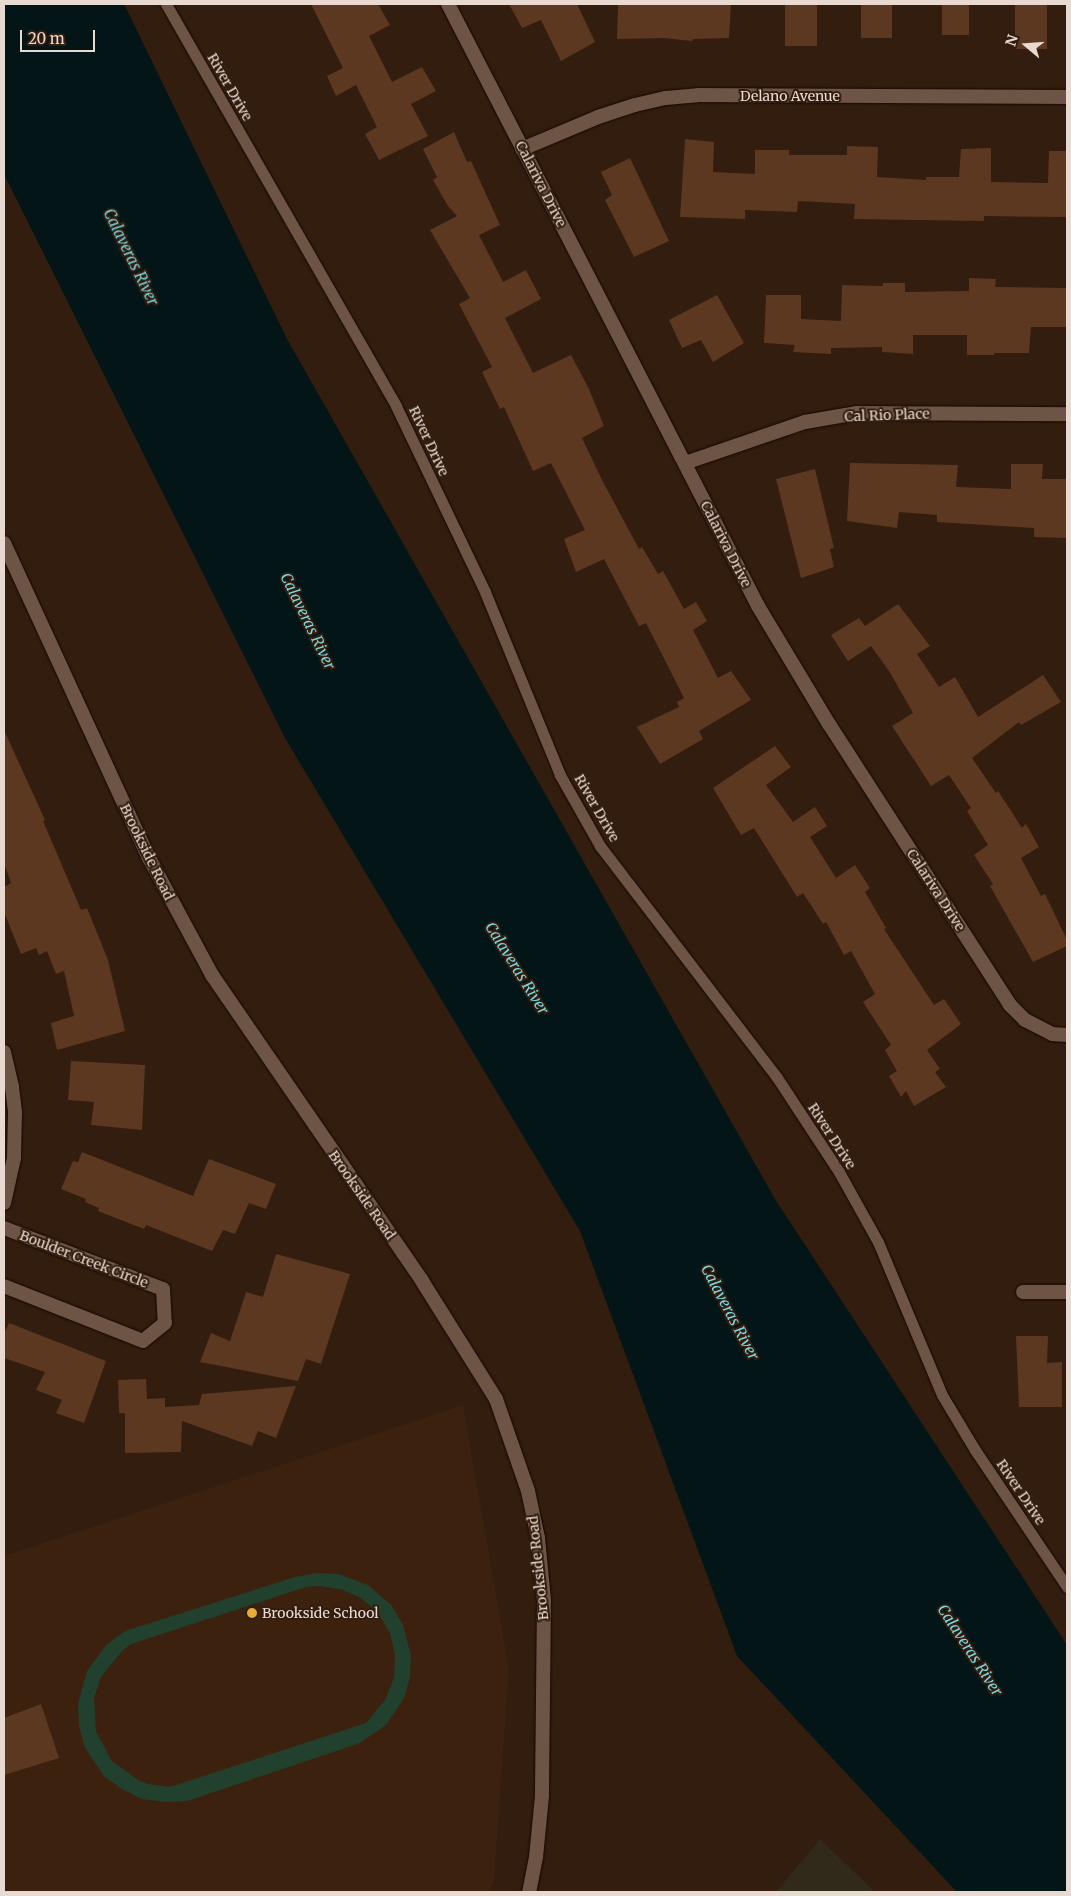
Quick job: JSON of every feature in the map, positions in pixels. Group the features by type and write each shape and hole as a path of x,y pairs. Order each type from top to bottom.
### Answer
{"street":[{"name":"Calariva Drive","path":"448,4 758,606 818,707 1010,1004 1025,1020 1052,1034 1067,1035"},
{"name":"Delano Avenue","path":"522,149 598,117 635,105 666,98 698,95 1067,98"},
{"name":"Cal Rio Place","path":"685,463 805,422 857,413 1067,414"},
{"name":"Brookside Road","path":"4,543 149,858 212,975 422,1281 496,1399 528,1491 538,1538 544,1600 542,1796 536,1857 529,1892"},
{"path":"4,1052 12,1088 15,1122 14,1158 4,1203"},
{"name":"Boulder Creek Circle","path":"4,1228 163,1289 165,1323 143,1341 4,1286"},
{"path":"1023,1292 1067,1292"}],"lane":[{"name":"River Drive","path":"166,4 396,406 485,592 560,775 600,846 776,1076 839,1172 878,1242 942,1395 975,1450 1067,1587"}],"shaded area":[{"name":"Brookside School","path":"463,1405 509,1669 494,1880 490,1892 4,1892 4,1556"},
{"path":"820,1839 875,1892 776,1892"}],"green space":[{"path":"316,1573 338,1574 368,1585 392,1606 403,1625 411,1656 410,1677 404,1698 386,1725 360,1743 187,1801 165,1802 142,1799 122,1789 104,1776 85,1748 79,1726 78,1704 87,1671 107,1644 125,1631 295,1577","holes":["318,1586 341,1589 361,1598 378,1613 390,1633 395,1655 394,1678 385,1700 366,1723 170,1787 148,1784 138,1780 111,1760 96,1731 94,1698 101,1677 122,1651 131,1644 306,1587"]}],"water":[{"name":"Calaveras River","path":"4,4 124,4 287,339 775,1199 1067,1645 1067,1892 957,1892 737,1656 580,1231 285,738 4,174"}],"building":[{"path":"311,4 378,4 390,25 369,36 392,82 422,67 436,91 411,104 428,136 379,160 365,134 377,127 356,85 336,96 327,76 343,68"},
{"path":"509,4 577,4 595,42 561,61 541,20 522,28"},
{"path":"618,4 731,4 729,38 693,39 692,41 664,38 617,39"},
{"path":"785,4 817,4 817,46 785,46"},
{"path":"861,4 892,4 892,38 861,38"},
{"path":"942,4 969,4 969,35 942,35"},
{"path":"1015,4 1047,4 1047,49 1015,49"},
{"path":"454,132 467,162 471,161 500,225 479,235 503,282 526,270 541,299 505,318 533,373 571,355 589,389 604,426 582,438 602,480 639,549 642,547 658,574 663,571 684,609 696,602 707,621 693,630 718,678 731,671 751,700 699,731 703,739 660,764 637,727 679,707 677,702 684,698 646,623 639,626 604,559 576,572 564,539 585,530 551,463 533,471 504,407 500,409 482,372 492,367 459,304 470,298 430,230 457,216 448,206 433,180 437,177 423,149"},
{"path":"685,139 714,142 713,172 755,174 755,150 789,150 789,155 847,155 847,146 878,147 877,177 926,180 926,177 959,177 961,149 991,148 991,182 1048,183 1049,151 1067,151 1067,217 984,216 984,221 854,219 855,204 798,201 797,212 745,210 745,219 680,217"},
{"path":"630,158 669,241 634,257 605,200 612,195 601,172"},
{"path":"969,278 996,279 995,287 1067,288 1067,327 1031,327 1029,353 994,353 994,355 967,355 967,335 913,335 913,354 882,352 882,347 831,348 831,354 793,352 795,345 764,343 766,295 801,295 801,319 841,321 842,285 883,286 883,283 905,283 905,292 969,291"},
{"path":"717,295 744,343 713,362 701,340 682,348 669,320"},
{"path":"850,463 958,465 956,487 1011,489 1011,464 1043,464 1042,479 1067,479 1067,538 1034,537 1034,528 937,522 937,515 899,512 897,528 847,521"},
{"path":"815,469 834,548 830,549 834,567 801,578 776,479"},
{"path":"898,604 930,646 917,654 939,687 955,677 978,717 1043,675 1061,702 1021,725 1019,722 972,758 996,793 998,791 1022,828 1026,824 1039,847 1021,858 1041,896 1045,894 1067,940 1067,946 1033,962 990,886 993,884 974,855 988,845 967,811 971,808 949,775 931,786 892,726 913,713 889,671 871,646 848,661 831,635 859,618 865,626"},
{"path":"4,730 45,820 43,821 81,910 87,908 108,960 125,1031 57,1050 51,1023 74,1016 64,971 56,974 47,951 39,955 36,948 21,954 4,912 4,887 11,883 4,863"},
{"path":"775,746 791,767 766,785 793,822 815,807 827,826 810,837 836,878 855,865 870,888 865,892 886,928 884,929 934,1005 944,999 961,1024 927,1050 940,1069 935,1072 946,1087 914,1106 906,1091 901,1097 889,1076 897,1071 885,1050 891,1045 863,1002 875,994 851,951 844,955 826,922 823,924 803,893 797,897 754,828 741,835 713,788"},
{"path":"71,1061 145,1065 142,1130 91,1125 94,1102 68,1100"},
{"path":"82,1152 193,1196 209,1159 276,1184 266,1209 249,1203 235,1234 223,1230 212,1251 146,1225 144,1229 98,1211 99,1208 85,1202 86,1199 61,1189 73,1161 78,1162"},
{"path":"276,1254 350,1274 321,1364 306,1359 298,1381 200,1362 211,1333 230,1341 246,1292 263,1297"},
{"path":"9,1323 106,1361 84,1423 56,1413 62,1400 36,1390 45,1372 4,1358 4,1333"},
{"path":"1016,1336 1048,1336 1047,1363 1062,1362 1062,1407 1019,1407"},
{"path":"146,1379 147,1399 165,1398 165,1407 199,1405 202,1394 296,1386 276,1438 258,1431 252,1446 182,1421 181,1452 125,1453 125,1413 119,1413 118,1380"},
{"path":"41,1704 59,1758 4,1775 4,1718"}],"place":[{"name":"Brookside School","path":"252,1613"}]}
